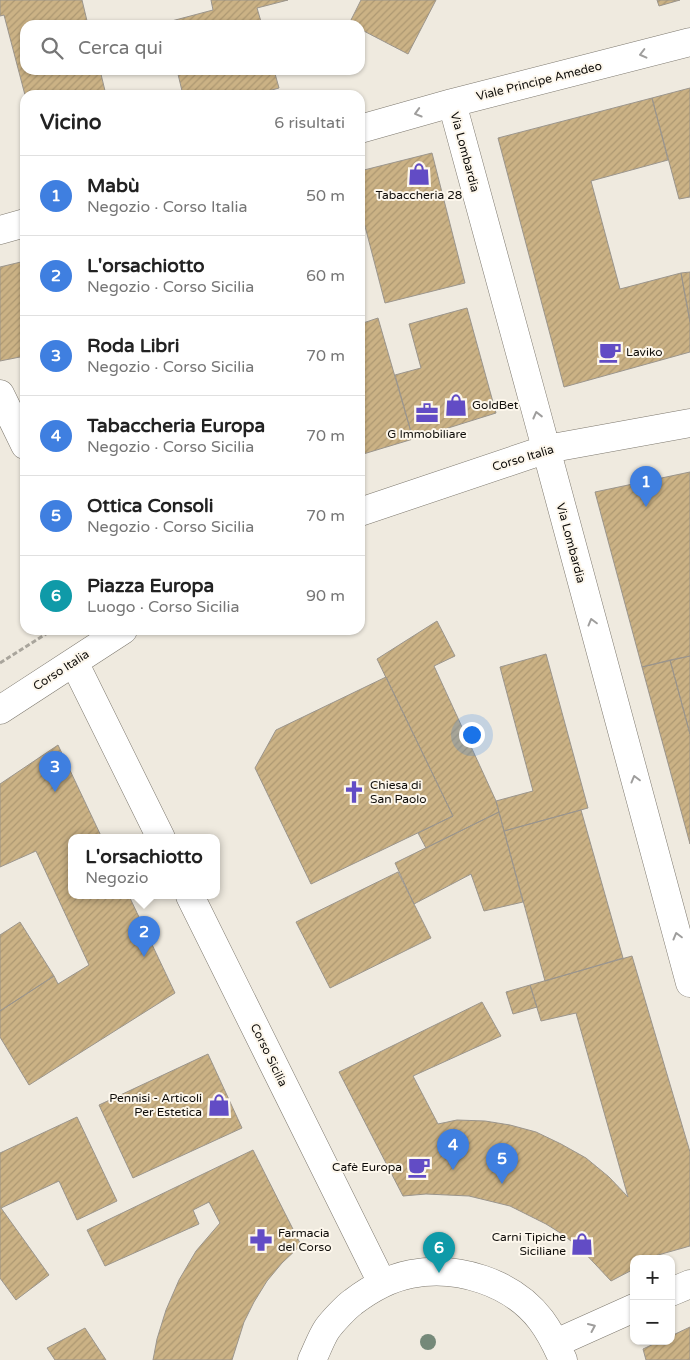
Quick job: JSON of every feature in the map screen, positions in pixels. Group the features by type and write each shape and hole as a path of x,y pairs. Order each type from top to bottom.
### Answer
{"street":[{"name":"Viale Principe Amedeo","path":"365,128 452,103 690,42"},
{"name":"Via Lombardia","path":"452,103 690,983"},
{"path":"0,230 20,224"},
{"path":"5,404 20,435"},
{"name":"Corso Italia","path":"365,510 546,449 690,423"},
{"name":"Corso Italia","path":"0,710 113,635"},
{"path":"74,662 159,834"},
{"name":"Corso Sicilia","path":"191,899 382,1283"},
{"path":"312,1360 327,1329 351,1302 382,1283 410,1274 438,1271 467,1275 494,1284 520,1299 540,1319 559,1352 630,1310"},
{"path":"675,1290 690,1284"}],"path":[{"path":"0,662 46,635"}],"building":[{"path":"0,0 82,0 87,20 20,20 20,75 101,75 105,90 24,90 4,15 0,16"},
{"path":"211,0 288,0 257,8 261,20 175,20 213,10"},
{"path":"361,0 436,0 408,54 365,32 365,20 351,20"},
{"path":"657,0 680,0 659,6"},
{"path":"178,75 275,75 279,88 272,90 182,90"},
{"path":"690,88 690,197 679,199 652,98"},
{"path":"652,98 668,160 591,181 620,289 681,273 690,322 690,352 564,387 498,138"},
{"path":"432,153 465,283 385,303 365,226 365,170"},
{"path":"20,262 20,357 0,361 0,267"},
{"path":"690,272 690,322 681,273"},
{"path":"467,308 496,413 413,439 395,375 421,368 409,324"},
{"path":"378,318 413,439 365,453 365,322"},
{"path":"690,472 690,656 642,667 595,492"},
{"path":"437,621 455,656 434,666 496,801 499,812 426,848 418,833 453,816 377,659"},
{"path":"546,654 588,808 504,831 496,801 533,791 500,667"},
{"path":"690,656 690,734 670,660"},
{"path":"670,660 690,734 690,844 642,667"},
{"name":"Chiesa di San Paolo","path":"386,677 453,816 311,884 255,768 276,730"},
{"path":"58,745 100,834 68,834 68,899 130,899 175,993 29,1085 0,1037 0,1011 54,976 58,984 89,965 36,851 0,867 0,784"},
{"path":"581,810 623,958 545,981 504,831"},
{"path":"499,812 523,902 484,911 471,874 414,904 395,863"},
{"path":"398,872 431,938 330,988 296,922"},
{"path":"20,922 54,976 0,1011 0,935"},
{"path":"632,956 690,1152 690,1246 658,1255 630,1255 630,1271 611,1281 580,1248 562,1234 510,1206 469,1196 426,1194 403,1196 339,1072 482,1002 501,1036 413,1076 438,1124 457,1120 485,1121 536,1132 586,1158 609,1177 628,1197 576,1013 541,1021 530,985"},
{"path":"530,985 537,1007 513,1014 506,992"},
{"path":"208,1054 242,1128 133,1178 99,1105"},
{"path":"77,1117 117,1201 77,1220 59,1181 1,1208 49,1275 16,1300 0,1278 0,1153"},
{"path":"253,1150 301,1245 267,1281 254,1302 244,1322 232,1360 153,1360 166,1310 179,1280 196,1251 220,1223 209,1202 193,1210 199,1224 105,1266 87,1230"},
{"path":"690,1327 690,1360 646,1360 643,1349 652,1345 675,1345 675,1334"},
{"path":"85,1328 106,1360 55,1360 47,1348"}],"place":[{"name":"Tabaccheria 28","path":"419,174"},
{"name":"Laviko","path":"610,352"},
{"name":"GoldBet","path":"456,405"},
{"name":"G Immobiliare","path":"427,413"},
{"name":"Mabù","path":"646,507"},
{"name":"Roda Libri","path":"55,792"},
{"name":"Chiesa di San Paolo","path":"354,792"},
{"name":"L'orsachiotto","path":"144,957"},
{"name":"Pennisi - Articoli Per Estetica","path":"219,1105"},
{"name":"Cafè Europa","path":"419,1167"},
{"name":"Tabaccheria Europa","path":"453,1170"},
{"name":"Ottica Consoli","path":"502,1184"},
{"name":"Farmacia del Corso","path":"261,1240"},
{"name":"Carni Tipiche Siciliane","path":"582,1244"},
{"name":"Piazza Europa","path":"439,1273"}]}
